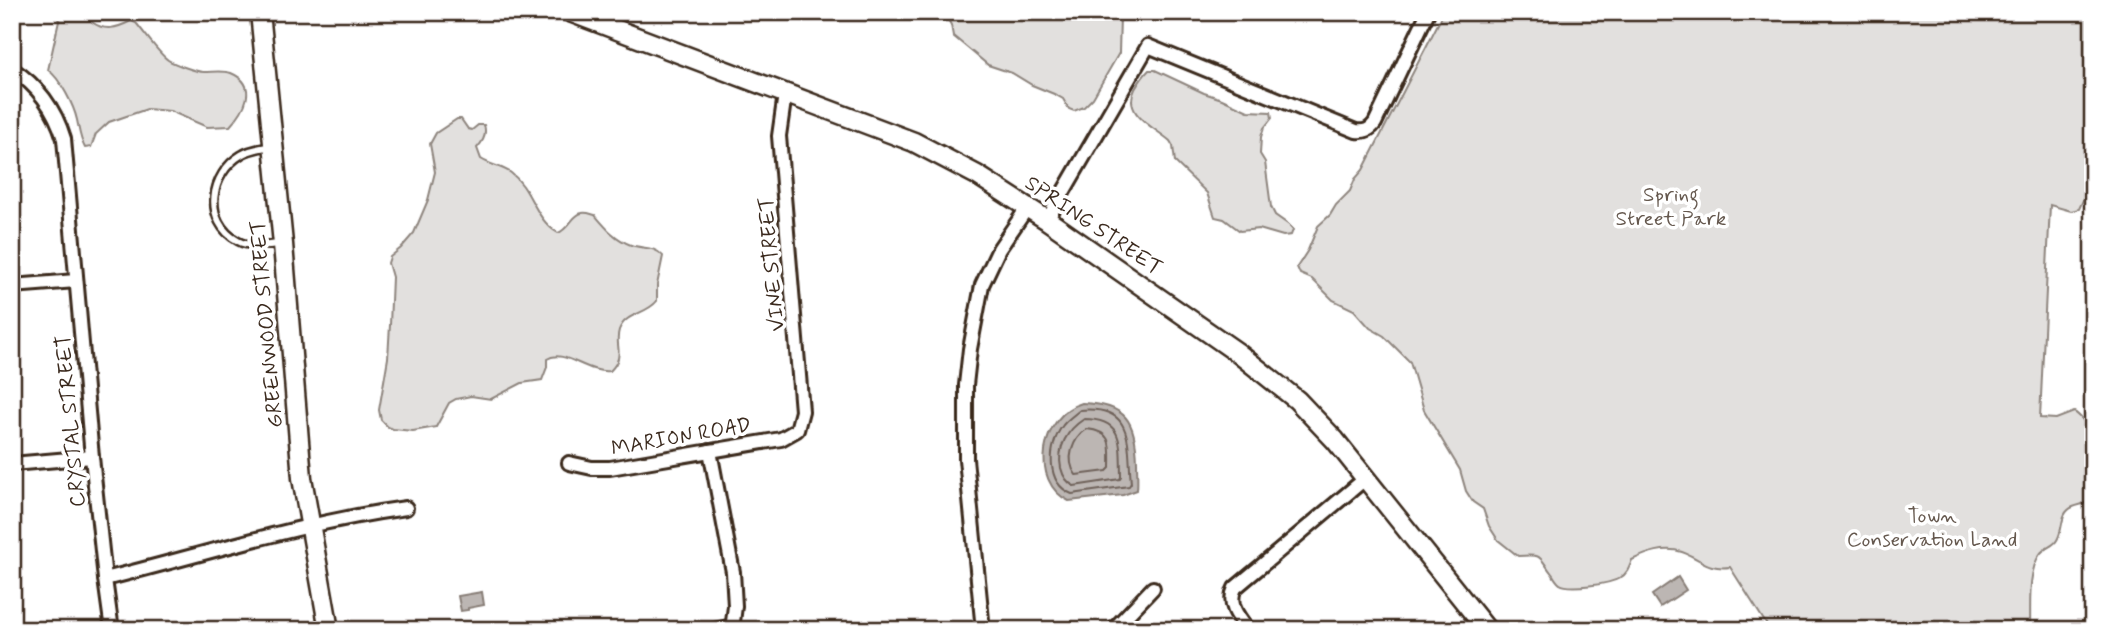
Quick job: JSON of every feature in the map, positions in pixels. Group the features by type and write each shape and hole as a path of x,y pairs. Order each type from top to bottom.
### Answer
{"street":[{"name":"GREENWOOD STREET","path":"260,12 299,445 309,525 329,630"},
{"name":"SPRING STREET","path":"570,12 922,146 977,175 1047,220 1267,375 1321,424 1487,630"},
{"path":"1047,220 1148,46 1356,131 1367,131 1375,123 1428,12"},
{"name":"CRYSTAL STREET","path":"12,69 43,96 59,122 66,157 92,457 112,630"},
{"name":"VINE STREET","path":"785,94 779,136 802,411 797,429"},
{"path":"984,630 966,459 966,385 982,285 999,249 1027,208"},
{"path":"12,286 76,281"},
{"name":"MARION ROAD","path":"569,463 604,469 781,439 797,429"},
{"path":"710,451 733,572 735,606 733,628 714,630"},
{"path":"12,464 92,457"},
{"path":"1248,630 1234,609 1232,598 1235,587 1366,478"},
{"path":"105,579 309,525 406,508"},
{"path":"1113,630 1153,588"}],"lane":[{"path":"274,145 246,152 232,161 217,183 213,206 220,224 237,240 259,245 283,244"}],"green space":[{"path":"61,12 89,12 92,22 106,28 131,21 136,23 160,53 171,62 201,72 228,72 240,78 247,91 244,106 230,126 207,127 170,111 147,109 109,122 96,134 91,147 85,148 70,100 48,70"},
{"path":"944,12 1118,12 1119,53 1093,98 1084,107 1074,111 1054,94 1012,73 988,65 953,36"},
{"path":"1444,12 2093,12 2093,188 2079,209 2071,211 2050,205 2040,418 2056,419 2074,412 2093,429 2093,497 2089,502 2073,507 2066,513 2057,540 2042,552 2036,562 2030,590 2030,630 1770,630 1730,567 1716,567 1676,550 1663,550 1632,560 1626,573 1615,580 1590,586 1565,586 1558,582 1540,558 1532,555 1518,556 1498,540 1483,509 1473,502 1466,491 1460,470 1424,410 1410,362 1384,336 1370,328 1354,310 1333,300 1312,279 1300,274 1297,267 1318,226 1350,191 1363,170"},
{"path":"1149,70 1155,70 1248,111 1271,112 1272,118 1261,137 1260,154 1265,162 1271,207 1275,215 1293,230 1291,235 1283,236 1259,229 1240,231 1224,219 1215,217 1207,193 1175,162 1170,141 1136,113 1132,98 1141,79"},
{"path":"461,119 468,129 472,130 478,125 484,125 484,137 477,148 481,159 508,171 518,180 543,220 558,233 579,214 587,213 595,215 611,233 625,243 660,253 663,256 657,285 657,301 622,324 618,336 619,355 610,371 593,369 554,356 547,359 542,380 522,383 491,399 471,396 456,399 449,403 436,427 413,431 393,429 381,420 379,410 388,358 392,277 388,263 390,257 414,233 428,200 435,172 430,144 436,133"}],"water":[{"path":"1082,403 1109,407 1126,418 1131,426 1136,448 1137,490 1123,495 1069,501 1056,492 1048,479 1045,465 1049,434 1068,410"},
{"path":"1678,577 1686,590 1660,607 1652,595"},
{"path":"482,592 484,605 461,611 458,596"}],"park label":[{"name":"Spring Street Park","path":"1671,206"},
{"name":"Town Conservation Land","path":"1932,527"}]}
